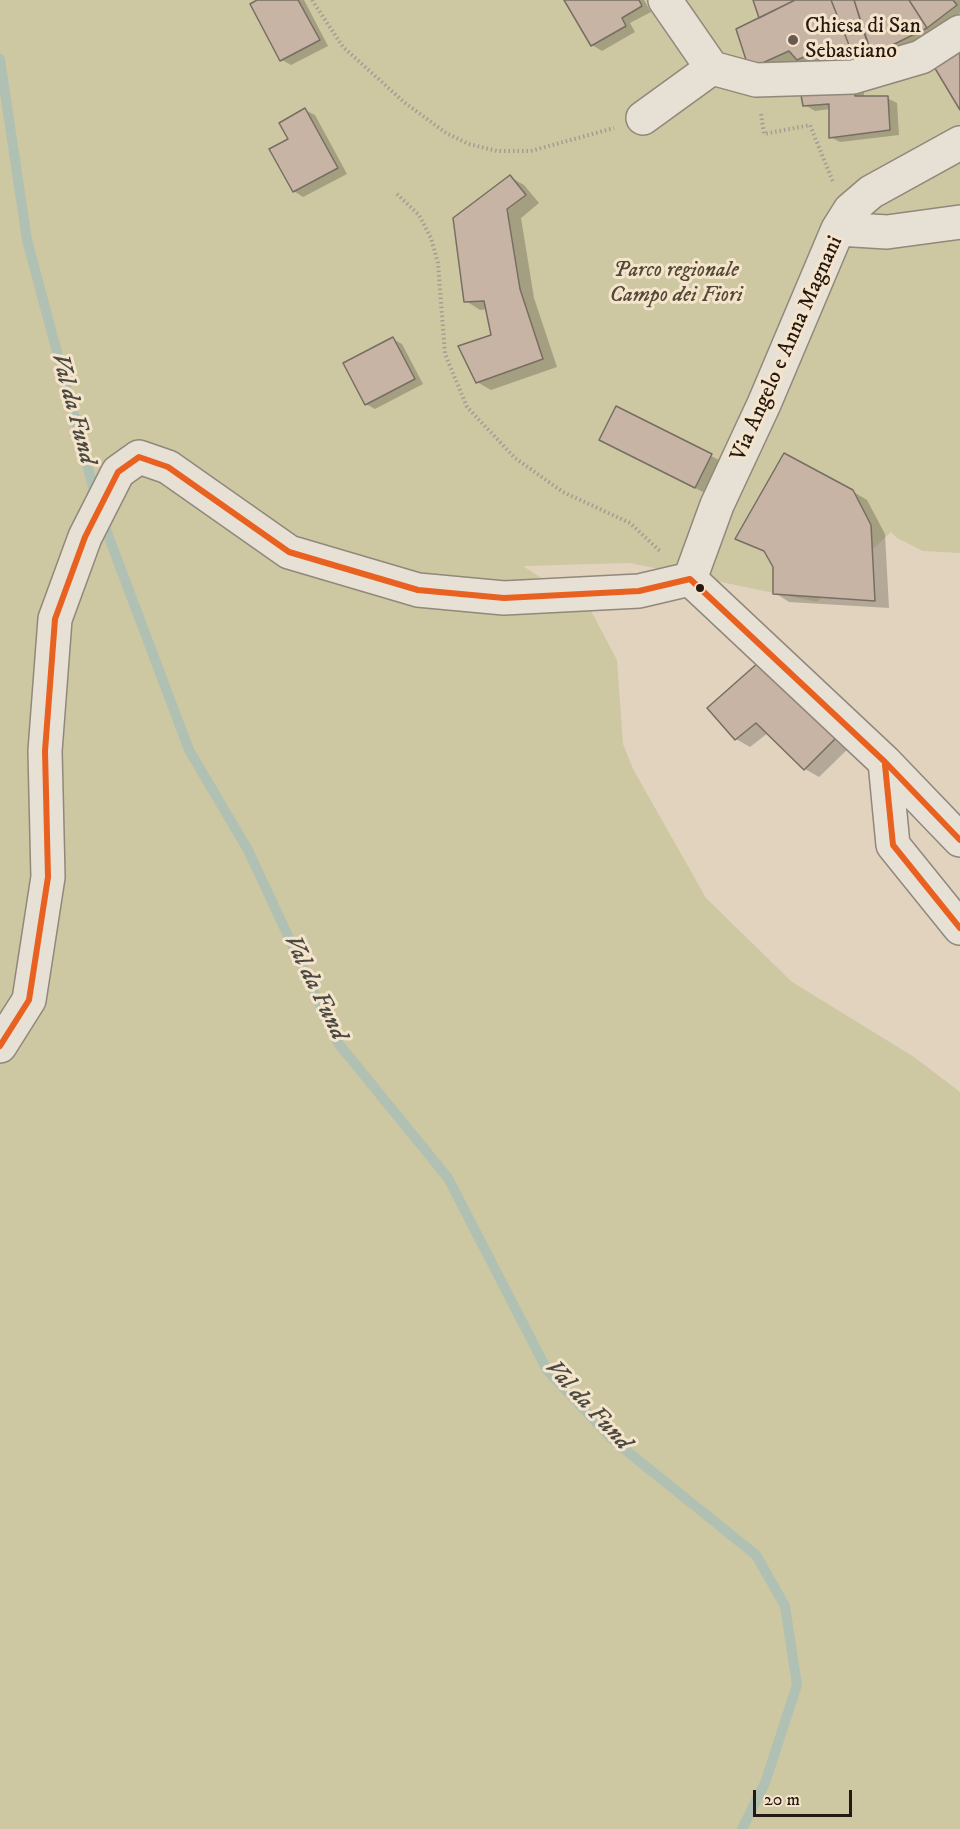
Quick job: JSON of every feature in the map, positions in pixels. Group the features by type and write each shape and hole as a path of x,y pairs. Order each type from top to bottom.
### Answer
{"street":[{"path":"665,0 703,56 756,80 853,77 921,57 960,32"},
{"path":"643,118 703,56"},
{"path":"844,220 871,192 960,143"},
{"name":"Via Angelo e Anna Magnani","path":"690,579 717,505 764,404 844,220 887,232 960,222"},
{"path":"0,1046 29,1000 48,877 45,751 55,619 85,537 118,472 139,457 168,467 290,552 418,590 504,598 639,591 690,579 885,762 960,840"},
{"path":"885,762 893,845 960,928"}],"path":[{"path":"312,0 343,47 405,102 446,133 469,144 497,151 531,151 643,118"},
{"path":"756,80 764,134 810,125 837,193 844,220"},
{"path":"397,194 419,215 430,238 438,263 445,354 467,407 515,458 563,492 630,523 690,579"}],"green space":[{"name":"Parco regionale Campo dei Fiori","path":"0,0 960,0 960,553 923,551 897,538 891,532 817,602 630,563 523,566 590,609 617,660 623,744 633,769 706,898 792,982 914,1057 960,1092 960,1829 0,1829"}],"building":[{"path":"257,0 298,0 320,40 280,61 250,4"},
{"path":"564,0 639,0 642,6 622,18 626,26 591,46"},
{"path":"753,0 795,0 759,18"},
{"name":"Chiesa di San Sebastiano","path":"795,0 831,0 853,55 821,65 815,52 797,60 789,51 749,69 736,29"},
{"path":"831,0 854,0 868,45 853,55"},
{"path":"854,0 909,0 927,28 872,55"},
{"path":"909,0 953,0 957,5 927,28"},
{"path":"960,49 960,110 933,65"},
{"path":"854,83 855,96 888,96 890,130 829,138 829,104 803,106 799,84"},
{"path":"305,108 338,168 293,192 269,149 288,139 279,123"},
{"path":"510,175 526,195 507,209 520,289 543,359 476,383 458,346 491,335 484,301 464,302 453,218"},
{"path":"393,337 415,379 365,405 343,363"},
{"path":"616,406 712,454 695,488 599,440"},
{"path":"784,453 853,490 871,525 875,601 773,594 773,567 764,551 735,539"},
{"path":"759,662 837,737 804,770 756,723 735,740 707,708"}],"waterway":[{"name":"Val da Fund","path":"0,59 27,240 96,498"},
{"name":"Val da Fund","path":"102,519 189,750 248,850 338,1043 448,1178 547,1370 613,1440 756,1555 785,1606 797,1685 765,1783 742,1829"}],"transit line":[{"path":"0,1046 29,1000 48,877 45,751 55,619 85,537 118,472 139,457 168,467 289,552 418,590 504,598 639,591 690,579 885,762 960,840"},
{"path":"885,765 893,845 960,928"}],"place":[{"name":"Chiesa di San Sebastiano","path":"793,40"}]}
